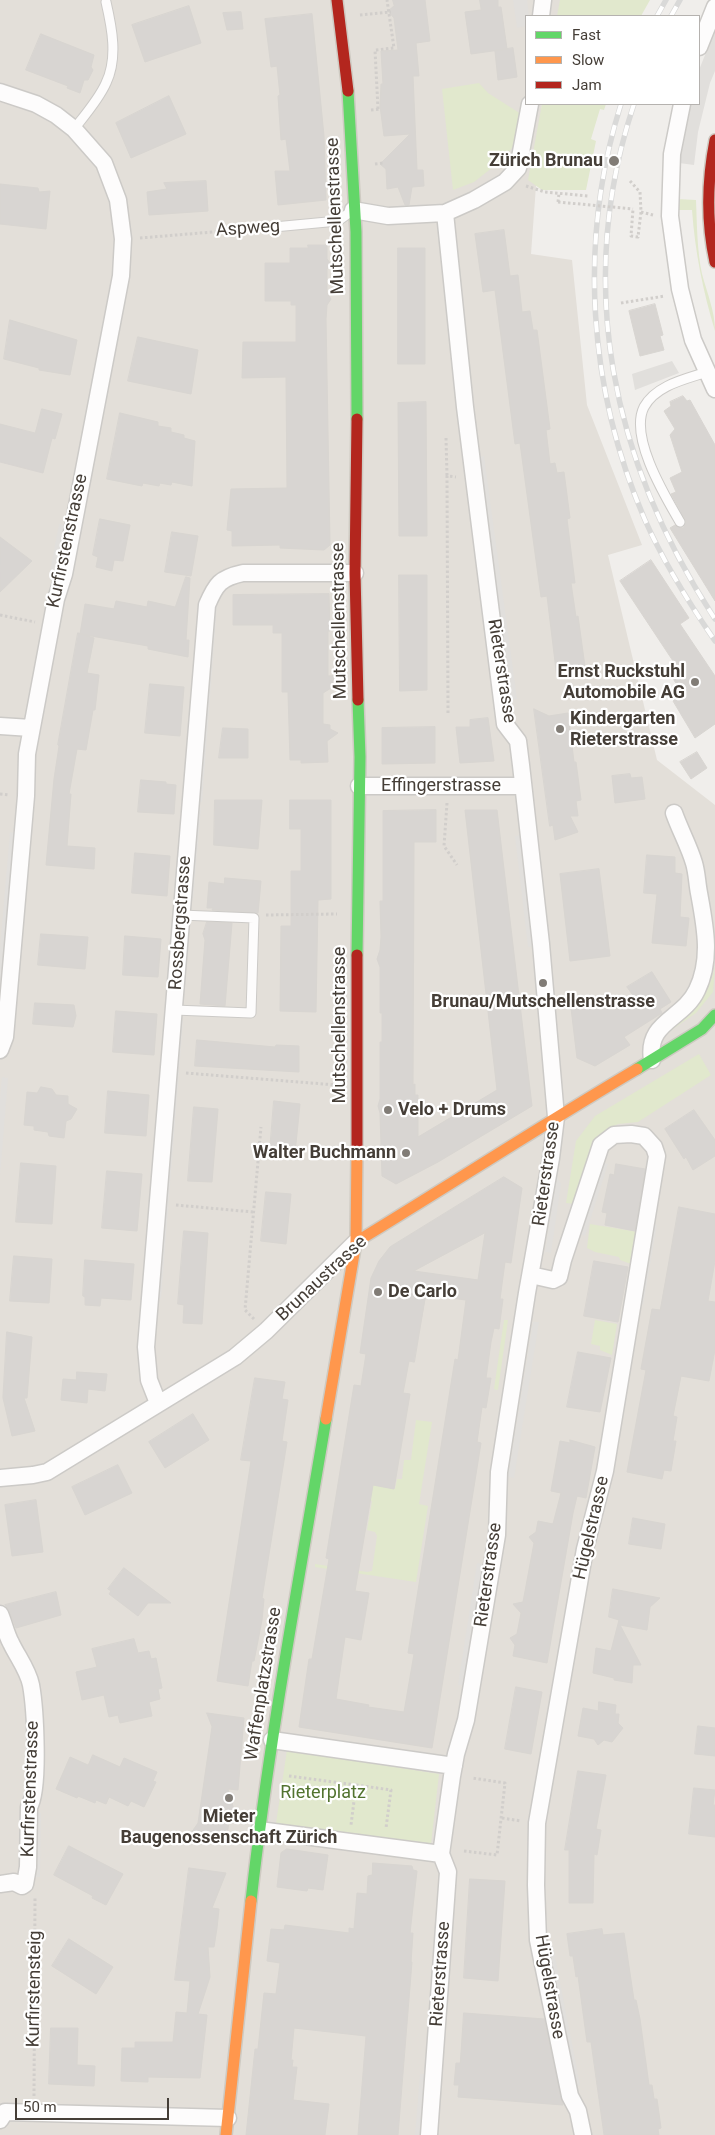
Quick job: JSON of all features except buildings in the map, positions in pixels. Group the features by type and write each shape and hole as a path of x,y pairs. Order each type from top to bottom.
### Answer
{"street":[{"name":"Mutschellenstrasse","path":"338,0 350,103 356,232 358,383 355,573 359,786 356,1030 358,1195 356,1242"},
{"path":"542,15 543,0"},
{"path":"700,44 715,7"},
{"name":"Kurfirstenstrasse","path":"0,92 36,104 74,129 104,163 118,200 123,239 121,276 64,574 56,599 27,754 26,796 5,1037 0,1050"},
{"path":"354,210 388,216 445,213 474,200 505,182 518,168 530,105"},
{"path":"682,105 672,154 670,216 680,289 693,340 715,389"},
{"path":"715,140 707,196 709,232 715,262"},
{"name":"Rieterstrasse","path":"429,2135 448,1872 441,1854 454,1766 466,1720 497,1535 499,1472 552,1158 556,1117 541,944 518,742 505,724 474,477 445,213"},
{"name":"Rossbergstrasse","path":"158,1404 149,1380 146,1346 207,605 218,584 226,576 243,572 355,573"},
{"path":"0,726 31,728"},
{"name":"Effingerstrasse","path":"359,786 522,786"},
{"path":"652,1060 650,1046 656,1032 686,1006 696,992 704,971 707,949 694,864 674,813"},
{"name":"Brunaustrasse","path":"0,1478 47,1472 235,1356 260,1336 356,1242 526,1138 556,1117 652,1060 702,1028 715,1015"},
{"name":"Hügelstrasse","path":"531,1275 553,1280 560,1277 563,1260 600,1145 614,1135 631,1134 644,1136 654,1147 657,1156 605,1471 585,1550 537,1823 536,1885 538,1940 570,2096 578,2111 583,2135"},
{"name":"Waffenplatzstrasse","path":"226,2135 259,1830 272,1740 356,1242"},
{"name":"Kurfirstenstrasse","path":"0,1614 9,1640 31,1682 35,1722 34,1786 33,1800 29,1807 28,1867 25,1884 22,1886 14,1882 0,1884"},
{"path":"272,1740 454,1766"},
{"path":"259,1830 441,1854"},
{"path":"0,2120 5,2112 228,2118"}],"lane":[{"path":"74,129 106,84 112,45 111,26 106,2"},
{"name":"Aspweg","path":"274,227 338,221 354,210"},
{"path":"680,522 657,482 640,429 644,408 668,385 707,372"},
{"path":"174,1010 251,1013 254,918 181,915"}],"path":[{"path":"370,110 379,109 375,50 394,48 387,0"},
{"path":"359,15 390,12"},
{"path":"375,164 383,164"},
{"path":"559,193 558,202 633,209 631,236 638,237 641,212 640,192 630,182"},
{"path":"523,185 545,192 588,196"},
{"path":"641,212 655,216"},
{"name":"Aspweg","path":"138,238 274,227"},
{"path":"621,303 667,296"},
{"path":"446,438 448,713"},
{"path":"446,476 474,477"},
{"path":"0,615 38,623"},
{"path":"0,794 11,795"},
{"path":"448,797 444,846 457,866"},
{"path":"262,915 343,914"},
{"path":"185,1073 339,1085"},
{"path":"259,1325 245,1310 260,1127"},
{"path":"174,1205 253,1212"},
{"path":"281,1775 391,1790 385,1835"},
{"path":"464,1851 497,1855 505,1783 472,1778"},
{"path":"350,1830 356,1785"},
{"name":"Kurfirstensteig","path":"34,2084 35,1895"}],"shaded area":[{"path":"0,0 574,0 565,15 525,15 525,105 542,105 531,254 572,260 587,405 642,545 608,555 657,760 715,805 715,2135 0,2135"},
{"path":"513,0 527,0 529,15 525,15 525,26 517,28"},
{"path":"715,30 715,71 710,83 698,132 694,165 679,163 690,105 700,105 700,68"},
{"path":"672,361 679,373 635,390 632,374"},
{"path":"484,456 517,699 511,700 479,457"},
{"path":"59,524 66,526 56,578 49,577"},
{"path":"211,604 217,605 202,802 196,801"},
{"path":"195,808 201,808 193,898 187,897"},
{"path":"10,832 16,833 0,1024 0,948"},
{"path":"521,835 534,946 528,947 515,836"},
{"path":"177,1021 183,1021 161,1298 155,1297"},
{"path":"2,1077 8,1078 0,1176 0,1099"},
{"path":"602,1162 608,1164 585,1236 579,1234"},
{"path":"557,1177 561,1184 551,1253 545,1252"},
{"path":"651,1224 657,1225 643,1305 637,1304"},
{"path":"533,1322 539,1322 514,1478 508,1477"},
{"path":"477,1563 483,1564 464,1686 458,1685"},
{"path":"35,1812 41,1813 40,1877 34,1877"},
{"path":"548,1946 553,1946 580,2085 575,2086"},
{"path":"420,2074 425,2074 421,2135 415,2135"}],"green space":[{"path":"560,0 650,0 642,15 557,15"},
{"path":"479,83 488,93 521,114 516,143 502,160 474,182 453,190 442,89"},
{"path":"542,105 606,105 604,110 600,109 591,139 596,141 586,190 542,190 528,180"},
{"path":"677,199 696,200 700,265 712,309 715,331 700,271 692,210 678,210"},
{"path":"715,965 713,992 696,1013 666,1034 690,1011 703,995"},
{"path":"699,1054 711,1075 638,1122 618,1124 608,1129 599,1137 575,1204 566,1203 576,1141 595,1116"},
{"path":"590,1224 638,1232 631,1264 620,1260 619,1257 595,1252 587,1248"},
{"path":"504,1320 508,1320 498,1390 494,1389"},
{"path":"595,1320 617,1324 612,1355 600,1350 600,1346 591,1344"},
{"path":"416,1420 432,1422 419,1504 428,1506 416,1582 315,1567 315,1564 367,1572 372,1571 377,1536 375,1532 367,1530 372,1501 347,1497 349,1481 395,1489 397,1479 402,1479 404,1460 411,1460"},
{"name":"Rieterplatz","path":"287,1750 439,1774 431,1844 276,1823"}],"railway":[{"path":"658,15 666,0"},
{"path":"672,15 680,0"},
{"path":"621,105 607,156 599,208 595,261 596,314 601,367 611,419 626,470 645,520 677,582 715,641"},
{"path":"634,105 616,172 607,239 606,305 613,371 628,435 650,498 679,559 715,619"}],"traffic: fast":[{"path":"348,91 356,232 357,419"},
{"path":"357,955 360,757 358,700"},
{"path":"637,1069 702,1029 715,1015"},
{"path":"251,1901 276,1719 326,1419"}],"traffic: slow":[{"path":"356,1242 637,1069"},
{"path":"326,1419 356,1242 357,1151"},
{"path":"226,2135 251,1901"}],"traffic: jam":[{"path":"337,0 348,91"},
{"path":"715,140 709,186 710,231 715,262"},
{"path":"357,419 355,573 358,700"},
{"path":"357,955 357,1151"}],"place":[{"name":"Zürich Brunau","path":"614,161"},
{"name":"Ernst Ruckstuhl Automobile AG","path":"695,682"},
{"name":"Kindergarten Rieterstrasse","path":"560,729"},
{"name":"Brunau/Mutschellenstrasse","path":"543,983"},
{"name":"Velo + Drums","path":"388,1110"},
{"name":"Walter Buchmann","path":"406,1153"},
{"name":"De Carlo","path":"378,1292"},
{"name":"Mieter Baugenossenschaft Zürich","path":"229,1798"}]}
